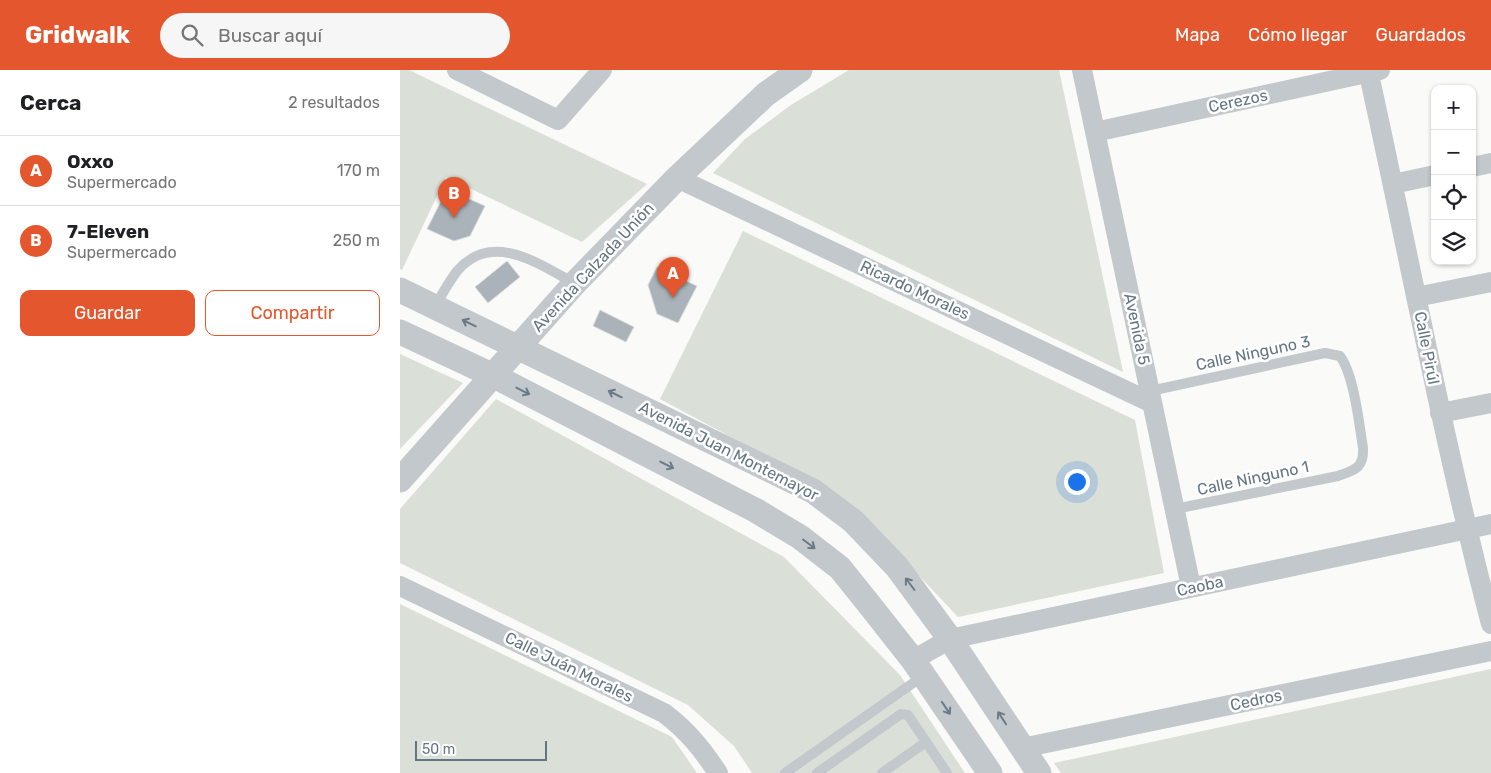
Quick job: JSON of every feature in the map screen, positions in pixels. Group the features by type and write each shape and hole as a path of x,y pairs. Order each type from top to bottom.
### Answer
{"street":[{"path":"458,70 558,120 602,70"},
{"name":"Avenida Calzada Unión","path":"400,480 575,283 677,178 766,94 800,70"},
{"name":"Avenida 5","path":"1082,70 1191,588"},
{"name":"Cerezos","path":"1095,132 1372,71"},
{"name":"Calle Pirúl","path":"1372,71 1440,414 1466,530 1491,624"},
{"path":"1476,166 1491,163"},
{"path":"1393,184 1431,176"},
{"name":"Ricardo Morales","path":"677,178 1151,397"},
{"path":"1416,297 1491,282"},
{"name":"Avenida Juan Montemayor","path":"400,290 812,491 853,521 897,567 950,639 1039,773"},
{"path":"400,332 494,376 755,510 800,537 840,568 918,668 990,773"},
{"path":"1440,414 1491,403"},
{"name":"Caoba","path":"918,668 950,639 1491,524"},
{"name":"Calle Juán Morales","path":"400,586 664,713 682,726 694,739 718,773"},
{"name":"Cedros","path":"1022,748 1491,651"}],"lane":[{"path":"435,307 459,269 475,257 492,251 509,252 524,257 575,283"},
{"name":"Calle Ninguno 3","path":"1151,397 1174,386 1325,353 1340,356 1345,362 1351,382"},
{"name":"Calle Ninguno 1","path":"1175,509 1338,476 1358,467 1364,456 1351,382"},
{"path":"785,773 918,668"},
{"path":"817,773 901,714 908,715 947,773"},
{"path":"882,773 926,742"}],"shaded area":[{"path":"400,70 409,70 647,184 582,242 446,177 402,270 400,269"},
{"path":"849,70 1059,70 1123,372 713,173 745,139 791,105"},
{"path":"743,231 1135,420 1164,573 958,617 857,510 785,466 660,399"},
{"path":"400,354 463,383 400,449"},
{"path":"496,399 784,557 900,675 965,773 752,773 734,746 688,705 400,563 400,509"},
{"path":"400,604 672,737 697,773 400,773"},
{"path":"1491,669 1491,773 1061,773 1054,763"}],"building":[{"path":"447,189 485,206 470,236 454,241 427,229"},
{"path":"507,261 520,277 488,303 475,287"},
{"path":"657,267 697,286 678,323 657,314 648,285"},
{"path":"600,310 634,327 626,342 593,326"}],"place":[{"name":"7-Eleven","path":"454,218"},
{"name":"Oxxo","path":"673,298"}]}
